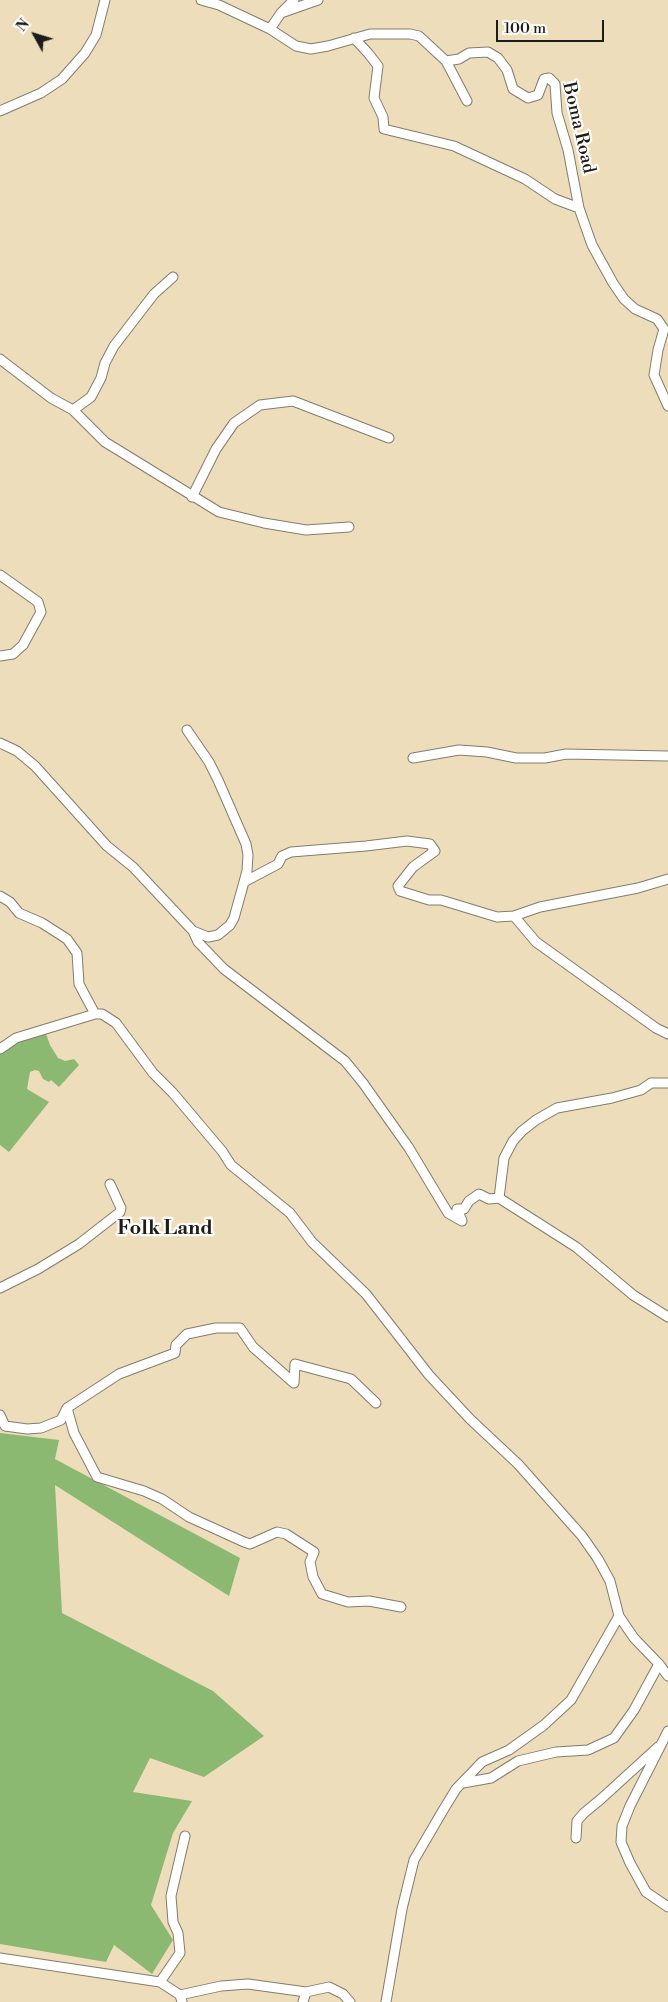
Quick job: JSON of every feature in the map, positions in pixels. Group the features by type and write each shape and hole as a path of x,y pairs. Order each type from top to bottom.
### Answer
{"street":[{"path":"0,111 41,93 62,79 85,53 96,35 105,0"},
{"path":"201,0 219,5 270,29 296,46 311,48 370,34 419,36 446,61 467,101"},
{"path":"270,29 281,13 294,0"},
{"path":"281,13 318,0"},
{"path":"354,38 378,66 374,98 383,116 384,129 454,146 525,179 556,199 578,208"},
{"name":"Boma Road","path":"446,61 460,59 469,54 488,52 498,58 507,70 513,89 528,98 538,95 544,79 550,78 554,84 557,113 568,150 578,208 592,244 613,284 624,299 635,309 657,320 664,329 654,375 668,406"},
{"path":"73,410 91,397 101,378 104,363 114,346 144,306 173,277"},
{"path":"0,359 51,398 73,410 105,442 219,512 264,523 306,530 349,527"},
{"path":"192,497 216,449 234,423 260,405 293,401 389,438"},
{"path":"0,575 38,602 41,612 23,645 13,654 0,656"},
{"path":"187,730 209,762 246,844 247,871 234,918 230,925 218,935 208,936 193,931"},
{"path":"0,743 17,751 36,766 107,846 134,867 193,931 198,942 224,969 345,1061 410,1148 448,1213 462,1221 456,1209 464,1209 469,1201 479,1194 489,1199 499,1198 576,1247 633,1294 668,1317"},
{"path":"413,758 459,750 486,752 516,758 545,758 566,754 668,756"},
{"path":"244,882 278,864 285,853 407,841 430,844 435,851 413,867 398,886 400,891 429,900 441,900 497,917 514,916 540,908 638,888 668,879"},
{"path":"0,896 10,902 19,913 42,923 67,939 73,946 78,958 79,984 95,1014"},
{"path":"514,916 542,946 656,1028 668,1034"},
{"path":"0,1049 16,1038 95,1014 102,1014 116,1023 153,1073 173,1093 222,1151 230,1165 290,1213 312,1242 366,1294 429,1375 470,1419 518,1464 582,1536 598,1558 610,1581 619,1616 634,1638 668,1676"},
{"path":"499,1198 504,1158 522,1131 536,1120 557,1108 612,1098 641,1090 651,1083 668,1083"},
{"path":"0,1288 79,1244 120,1212 122,1208 110,1184"},
{"path":"0,1415 5,1426 27,1429 42,1428 61,1420 67,1408 119,1374 175,1353 176,1345 187,1334 216,1328 240,1328 252,1347 294,1383 295,1364 351,1379 376,1403"},
{"path":"67,1408 74,1433 97,1477 144,1491 162,1499 189,1517 250,1544 277,1532 286,1534 314,1552 310,1562 313,1577 322,1594 348,1602 369,1601 401,1607"},
{"path":"386,2002 402,1909 414,1860 456,1789 464,1783 482,1762 509,1750 544,1725 571,1700 619,1616"},
{"path":"464,1783 491,1778 518,1761 556,1752 588,1750 614,1738 634,1710 659,1664"},
{"path":"668,1731 627,1812 622,1826 621,1842 646,1892 668,1907"},
{"path":"576,1838 577,1821 584,1813 662,1743"},
{"path":"160,1982 180,1953 178,1933 173,1922 171,1896 185,1836"},
{"path":"0,1958 160,1982 181,1999 221,1986 248,1984 306,1992 329,1987 343,1994 350,2002"},
{"path":"304,2002 306,1992"}],"green space":[{"path":"45,1031 50,1045 58,1058 65,1061 74,1059 79,1065 59,1087 51,1080 49,1082 43,1079 39,1071 30,1072 27,1089 49,1102 9,1152 0,1145 0,1049"},
{"path":"0,1433 59,1440 55,1459 240,1558 229,1596 55,1485 62,1613 213,1691 264,1736 204,1777 150,1758 133,1792 192,1801 173,1833 151,1905 173,1940 152,1974 114,1945 106,1962 0,1944"}],"district":[{"name":"Folk Land","path":"165,1229"}]}
